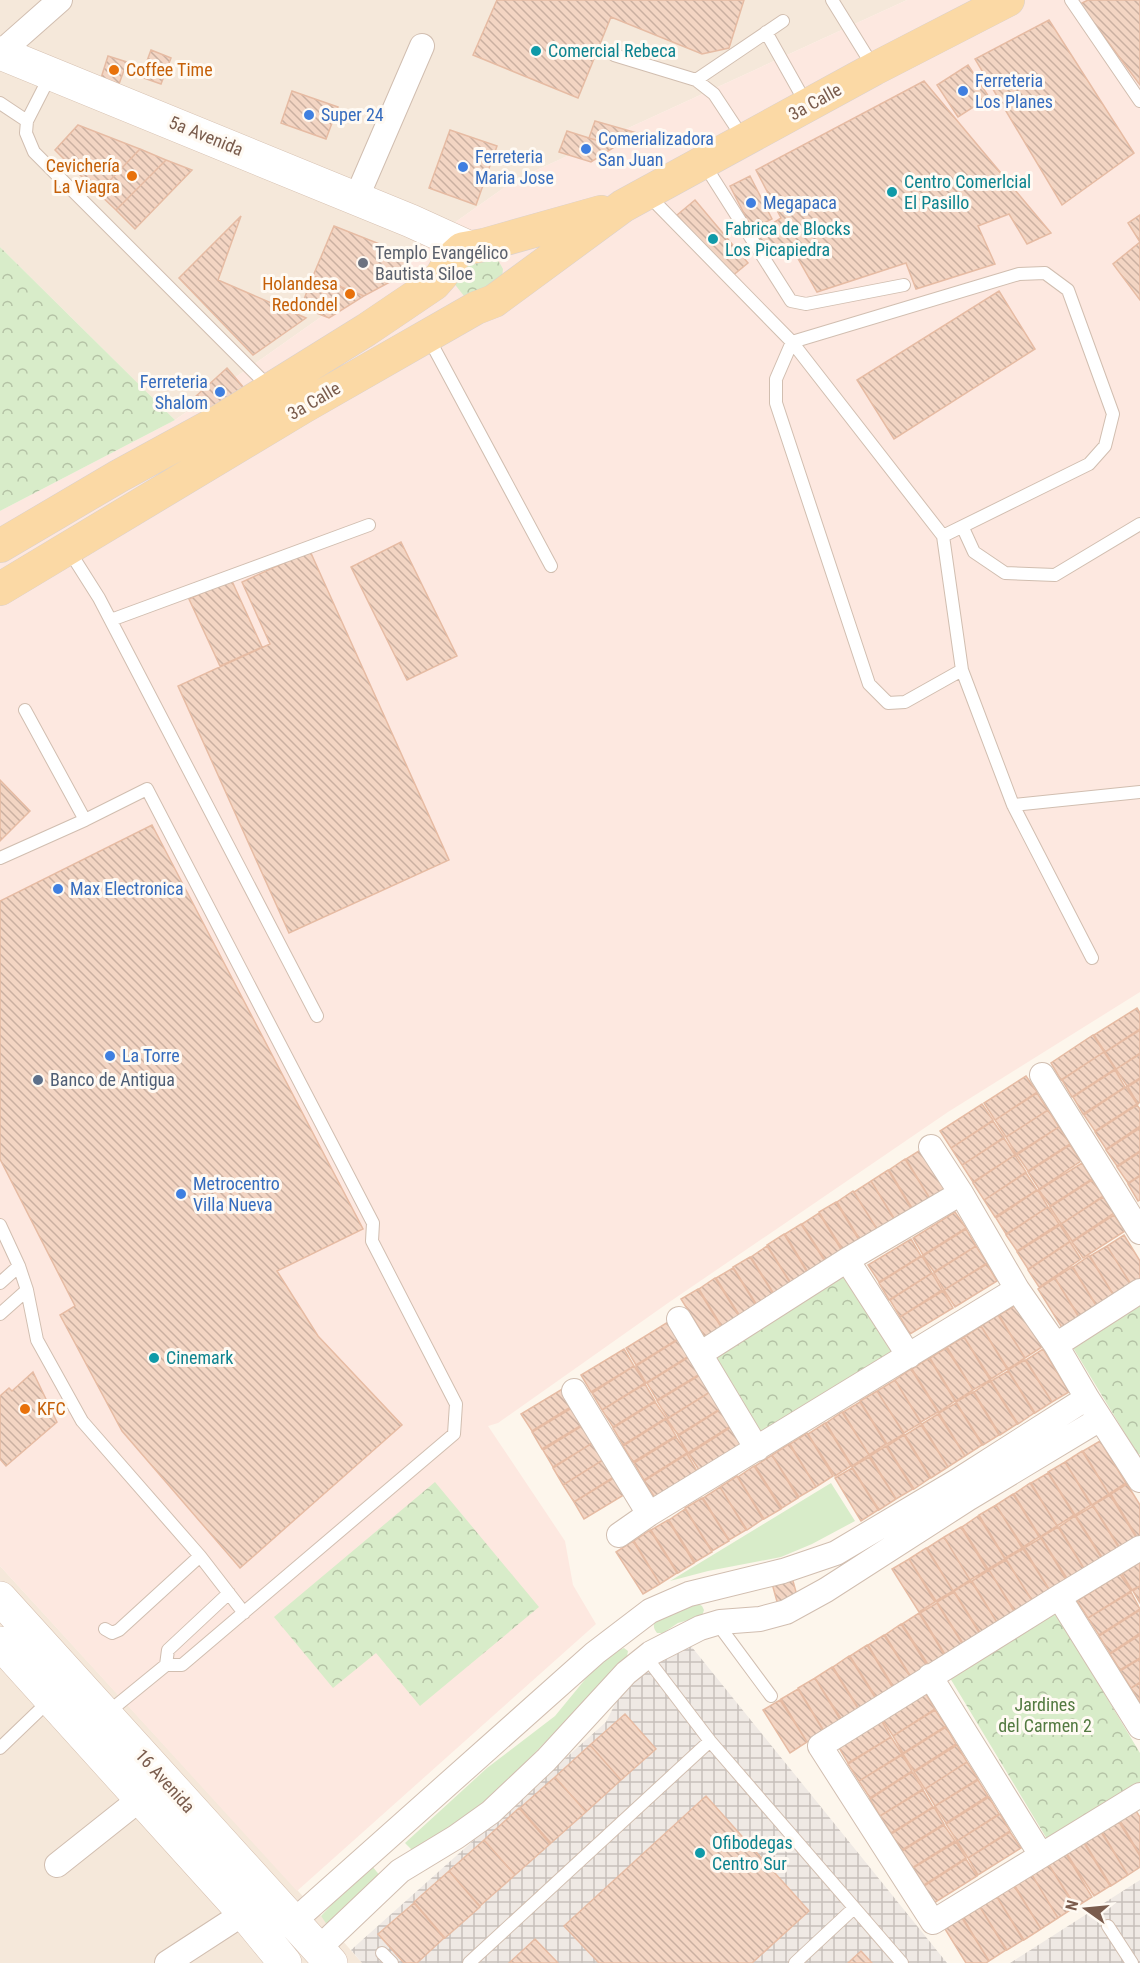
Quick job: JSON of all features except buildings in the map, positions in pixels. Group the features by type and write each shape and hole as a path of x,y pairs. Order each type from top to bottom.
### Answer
{"main road":[{"name":"3a Calle","path":"0,589 267,429 476,308 495,301 501,294 635,200 993,3"},
{"name":"5a Avenida","path":"0,53 476,246"},
{"name":"3a Calle","path":"0,546 272,389 418,295 442,275 457,252 635,200"},
{"name":"5a Avenida","path":"411,221 428,240 434,253 432,273 418,295"},
{"path":"476,246 501,253 508,265 509,277 501,294"},
{"name":"16 Avenida","path":"0,1598 99,1717 325,1956"},
{"name":"16 Avenida","path":"0,1643 51,1692 140,1798 244,1913 285,1963"}],"street":[{"path":"0,53 60,0"},
{"path":"356,199 422,46"},
{"path":"1042,1075 1140,1232"},
{"path":"932,1147 962,1193 1017,1289 1056,1345 1100,1419 1138,1473"},
{"path":"700,1354 847,1260 962,1193"},
{"path":"847,1260 909,1356"},
{"path":"619,1535 649,1514 1017,1289"},
{"path":"1056,1345 1140,1291"},
{"path":"679,1319 757,1449"},
{"path":"574,1391 649,1514"},
{"path":"325,1956 400,1871 456,1837 491,1812 546,1760 626,1673 646,1657 675,1640 717,1623 760,1619 786,1612 848,1575 1087,1398"},
{"path":"293,1922 587,1660 650,1611 689,1594 783,1571 836,1553 1100,1419"},
{"path":"1140,1548 1059,1596 820,1746 933,1922 1140,1795"},
{"path":"836,1553 848,1575"},
{"path":"709,1589 717,1623"},
{"path":"1059,1596 1140,1726"},
{"path":"625,1630 646,1657"},
{"path":"930,1676 1041,1855"},
{"path":"57,1865 140,1798"},
{"path":"380,1846 400,1871"},
{"path":"167,1963 244,1913"}],"lane":[{"path":"832,0 874,69"},
{"path":"1071,0 1140,101"},
{"path":"696,80 783,21"},
{"path":"766,32 808,106"},
{"path":"614,55 696,80 714,94 744,140"},
{"path":"51,73 27,121 26,133 34,152 272,389"},
{"path":"0,102 27,121"},
{"path":"703,163 790,301 806,304 904,285"},
{"path":"635,200 792,342 943,537 962,670 1013,805 1092,958"},
{"path":"943,537 1089,464 1105,446 1113,414 1068,290 1045,273 1019,274 792,342 776,379 776,403 869,684 888,703 905,702 962,670"},
{"path":"428,336 551,566"},
{"path":"963,528 974,552 1005,573 1055,575 1140,524"},
{"path":"111,620 369,525"},
{"path":"68,549 111,620 317,1016"},
{"path":"25,710 85,820"},
{"path":"0,858 147,789 373,1223 372,1240 456,1404 454,1434 182,1665 166,1665 99,1717"},
{"path":"1013,805 1140,792"},
{"path":"0,1225 19,1266 27,1290 37,1340 82,1421 200,1556 244,1613"},
{"path":"0,1283 19,1266"},
{"path":"0,1314 27,1290"},
{"path":"105,1629 112,1633 119,1630 200,1556"},
{"path":"166,1665 168,1650 229,1593"},
{"path":"717,1623 771,1696"},
{"path":"646,1657 710,1741 902,1963"},
{"path":"0,1748 51,1692"},
{"path":"468,1963 710,1741"},
{"path":"795,1963 854,1908"},
{"path":"1108,1926 1132,1963"},
{"path":"382,1953 392,1963"}],"shaded area":[{"path":"0,0 907,0 515,180 175,420 0,247"},
{"path":"907,0 1140,0 1140,992 948,1112 668,1303 498,1423 488,1426 565,1541 573,1585 596,1624 297,1891 0,1566 0,511 175,420 515,180"},
{"path":"0,1566 321,1916 362,1963 0,1963"},
{"path":"691,1646 947,1963 362,1963 351,1950 606,1722 628,1686 659,1659"},
{"path":"1140,1880 1140,1963 1010,1963"}],"green space":[{"path":"0,247 175,420 0,511"},
{"path":"495,255 503,269 501,286 464,296 453,282 454,265"},
{"path":"846,1272 895,1353 761,1435 713,1354"},
{"path":"1140,1304 1140,1454 1138,1455 1072,1346"},
{"path":"435,1482 539,1607 420,1706 376,1653 333,1688 274,1617"},
{"path":"831,1483 855,1521 812,1544 781,1557 670,1581"},
{"path":"697,1603 704,1610 702,1616 678,1623 663,1633 657,1633 654,1627 656,1620"},
{"name":"Jardines del Carmen 2","path":"1056,1613 1140,1753 1140,1782 1047,1839 950,1678"},
{"path":"624,1648 628,1651 622,1663 488,1801 432,1840 412,1850 405,1843 487,1768 555,1716 592,1671"},
{"path":"372,1866 381,1877 328,1926 321,1916 349,1886"}],"place":[{"name":"Comercial Rebeca","path":"536,51"},
{"name":"Coffee Time","path":"114,70"},
{"name":"Ferreteria Los Planes","path":"963,91"},
{"name":"Super 24","path":"309,115"},
{"name":"Comerializadora San Juan","path":"586,149"},
{"name":"Ferreteria Maria Jose","path":"463,167"},
{"name":"Cevichería La Viagra","path":"132,176"},
{"name":"Centro Comerlcial El Pasillo","path":"892,192"},
{"name":"Megapaca","path":"751,203"},
{"name":"Fabrica de Blocks Los Picapiedra","path":"713,239"},
{"name":"Templo Evangélico Bautista Siloe","path":"363,263"},
{"name":"Holandesa Redondel","path":"350,294"},
{"name":"Ferreteria Shalom","path":"220,392"},
{"name":"Max Electronica","path":"58,889"},
{"name":"La Torre","path":"110,1056"},
{"name":"Banco de Antigua","path":"38,1080"},
{"name":"Metrocentro Villa Nueva","path":"181,1194"},
{"name":"Cinemark","path":"154,1358"},
{"name":"KFC","path":"25,1409"},
{"name":"Ofibodegas Centro Sur","path":"700,1853"}]}
